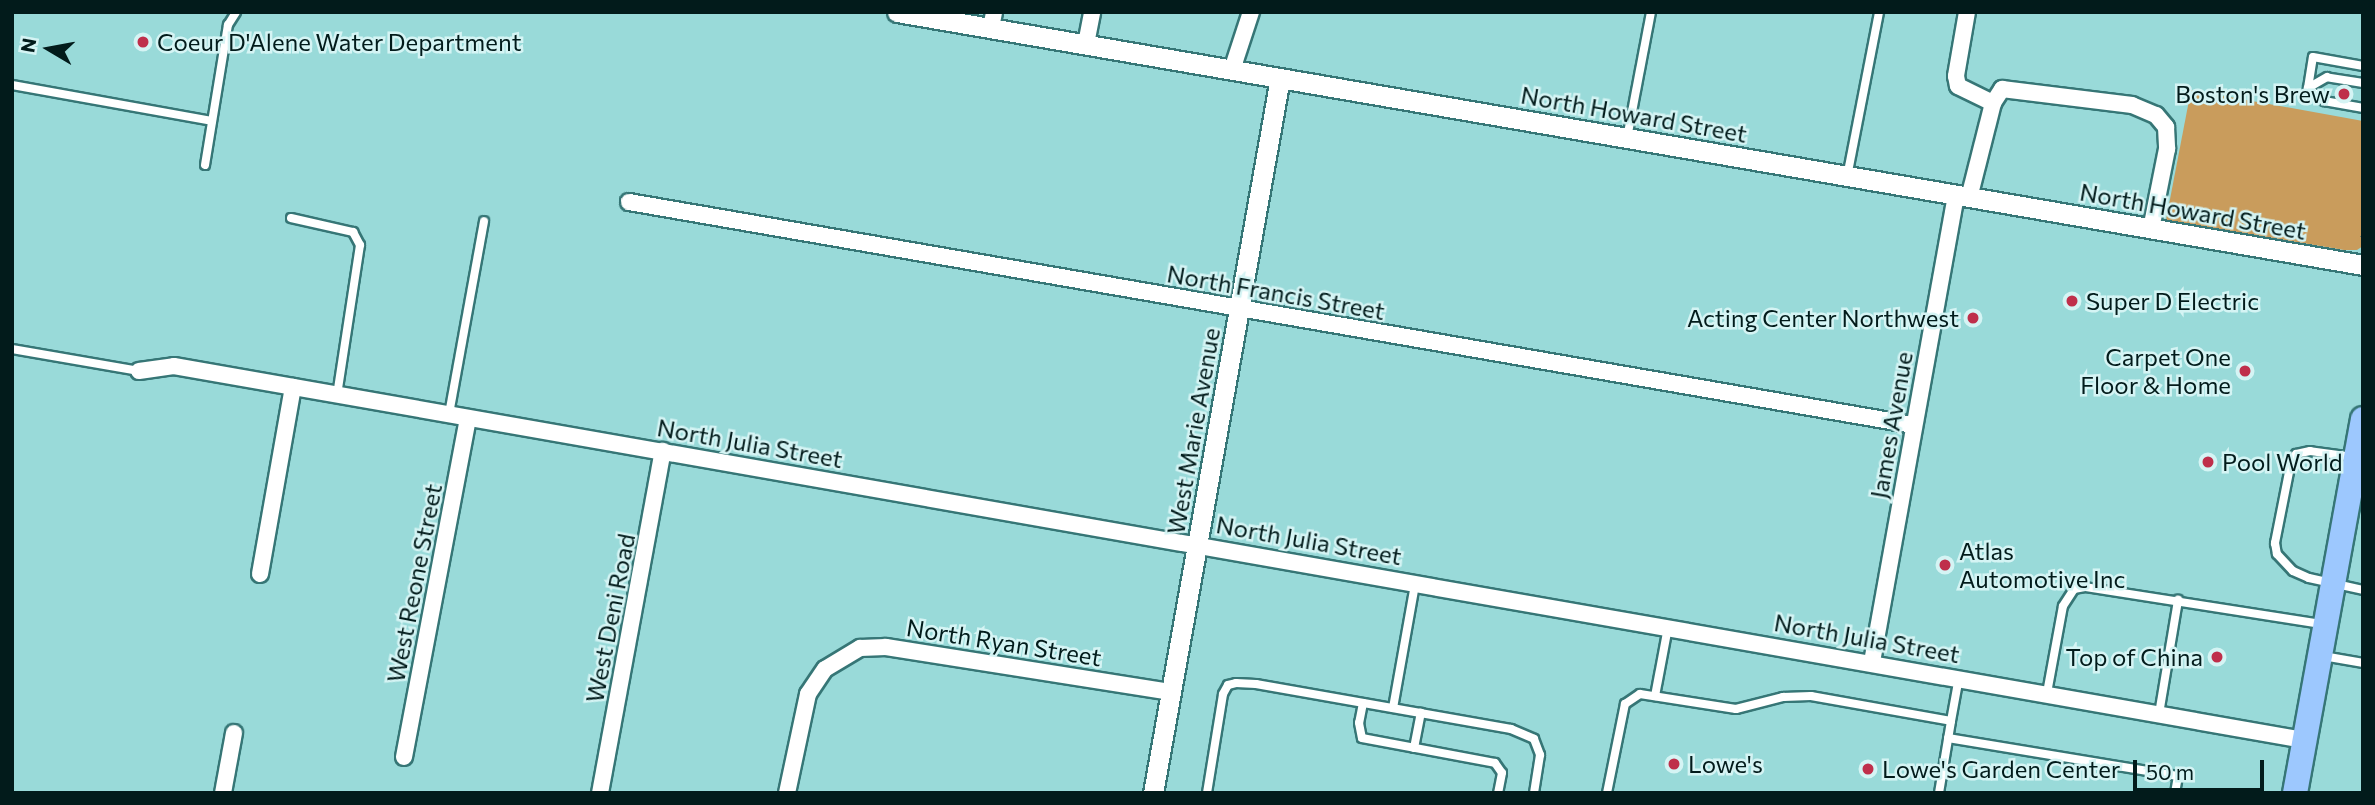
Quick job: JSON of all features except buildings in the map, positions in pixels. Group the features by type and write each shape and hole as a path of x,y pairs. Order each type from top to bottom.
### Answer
{"main road":[{"path":"2295,793 2363,419"}],"street":[{"name":"North Howard Street","path":"897,12 993,20 1086,44 2363,265"},
{"path":"1086,44 1092,12"},
{"path":"1232,70 1251,12"},
{"path":"1967,12 1956,76 1958,86 1993,103 2002,89 2012,89 2132,105 2156,115 2166,127 2167,149 2151,229"},
{"name":"West Marie Avenue","path":"1153,793 1280,78"},
{"name":"James Avenue","path":"1872,662 1914,425 1963,197 1993,103"},
{"name":"North Francis Street","path":"629,202 1914,425"},
{"name":"North Julia Street","path":"139,371 174,366 1668,625 2304,740"},
{"path":"260,574 293,387"},
{"name":"West Reone Street","path":"404,757 468,418"},
{"name":"West Deni Road","path":"600,793 663,451"},
{"name":"North Ryan Street","path":"787,793 808,694 834,662 860,649 886,647 1171,692"},
{"path":"223,793 234,733"}],"lane":[{"path":"205,165 228,25 236,12"},
{"path":"1627,138 1651,12"},
{"path":"1847,177 1879,12"},
{"path":"2308,88 2313,57 2363,66"},
{"path":"2308,88 2327,77 2363,83"},
{"path":"12,85 212,121"},
{"path":"2308,88 2324,101 2363,108"},
{"path":"291,218 353,232 360,245 337,395"},
{"path":"449,414 484,221"},
{"path":"12,349 139,371"},
{"path":"2356,457 2310,451 2296,454 2291,462 2275,543 2277,554 2287,567 2309,578 2363,590"},
{"path":"1393,708 1415,582"},
{"path":"2047,693 2063,607 2074,589 2098,587 2325,625"},
{"path":"2159,714 2178,600"},
{"path":"1655,696 1668,625"},
{"path":"2320,656 2363,663"},
{"path":"1939,793 1959,677"},
{"path":"1207,793 1223,694 1228,685 1256,684 1511,729 1534,739 1540,755 1534,793"},
{"path":"1607,793 1625,704 1640,695 1736,709 1783,697 1811,696 1951,721"},
{"path":"1363,703 1359,723 1362,738 1495,762 1502,773 1498,793"},
{"path":"1414,748 1421,713"},
{"path":"1948,738 2178,776 2175,793"}],"shaded area":[{"path":"2191,90 2363,121 2363,246 2357,250 2344,250 2166,220"}],"place":[{"name":"Coeur D'Alene Water Department","path":"143,42"},
{"name":"Boston's Brew","path":"2344,94"},
{"name":"Super D Electric","path":"2072,301"},
{"name":"Acting Center Northwest","path":"1973,318"},
{"name":"Carpet One Floor & Home","path":"2245,371"},
{"name":"Pool World","path":"2208,462"},
{"name":"Atlas Automotive Inc","path":"1945,565"},
{"name":"Top of China","path":"2217,657"},
{"name":"Lowe's","path":"1674,764"},
{"name":"Lowe's Garden Center","path":"1868,769"}]}
